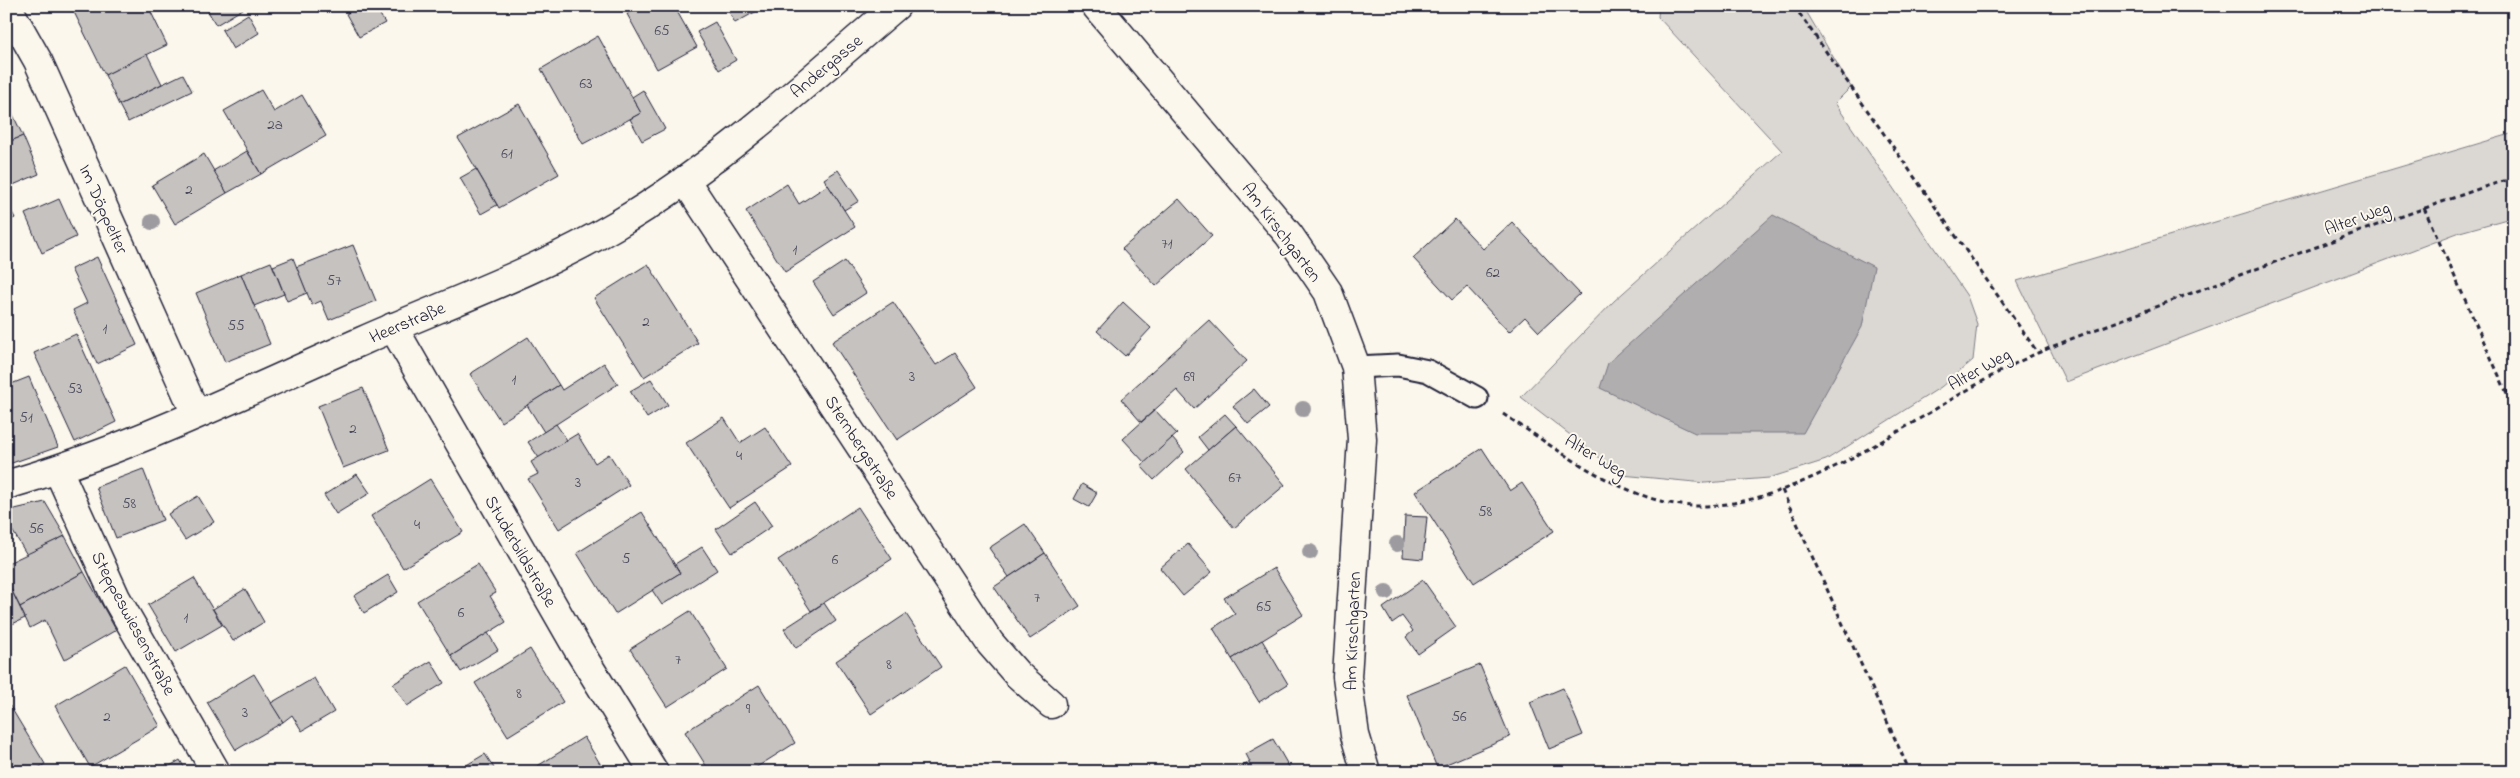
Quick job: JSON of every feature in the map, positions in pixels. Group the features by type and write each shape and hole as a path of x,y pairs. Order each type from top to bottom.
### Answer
{"street":[{"name":"Im Döppelter","path":"7,6 38,61 196,414"},
{"name":"Andergasse","path":"778,106 896,6"},
{"name":"Am Kirschgarten","path":"1096,6 1289,235 1328,292 1356,367 1362,438 1347,677 1355,735 1366,772"},
{"name":"Heerstraße","path":"6,485 58,470 196,414 550,260 619,224 685,180 737,141 778,106"},
{"name":"Sternbergstraße","path":"685,180 990,643 1017,674 1051,704"},
{"name":"Studerbildstraße","path":"393,328 578,649 654,772"},
{"name":"Steppeswiesenstraße","path":"58,470 116,598 216,772"}],"lane":[{"path":"1356,367 1398,365 1428,371 1477,398"}],"path":[{"path":"1794,6 2038,353"},
{"name":"Alter Weg","path":"1477,398 1625,490 1660,502 1696,506 1730,503 1782,490 1845,461 2038,353 2237,276 2424,208 2514,178"},
{"path":"2424,208 2514,409"},
{"path":"1782,490 1910,772"}],"shaded area":[{"path":"1659,6 1803,6 1851,87 1835,103 1967,296 1977,324 1973,360 1941,387 1826,460 1769,478 1705,483 1622,475 1521,397 1614,301 1782,151 1658,17"},
{"path":"2514,133 2514,217 2460,232 2066,382 2017,281"},
{"path":"1773,215 1874,267 1862,327 1803,433 1695,433 1600,388 1608,363"}],"building":[{"path":"71,6 148,6 167,45 105,75"},
{"path":"205,6 248,6 216,25"},
{"path":"359,6 375,6 385,23 359,37 346,14"},
{"path":"641,6 674,6 697,47 657,69 627,14"},
{"path":"726,6 766,6 735,23"},
{"path":"248,14 259,33 233,49 222,30"},
{"path":"715,22 736,60 719,70 697,32"},
{"path":"598,36 641,113 583,144 541,69"},
{"path":"147,54 162,84 119,105 105,75"},
{"path":"183,74 192,91 128,122 119,105"},
{"path":"261,90 274,112 302,95 326,136 261,174 224,111"},
{"path":"643,90 665,129 642,141 630,119 641,113 632,97"},
{"path":"6,100 23,136 6,143"},
{"path":"519,104 559,174 499,208 458,138"},
{"path":"23,136 39,174 6,188 6,143"},
{"path":"247,151 261,174 227,193 213,171"},
{"path":"204,154 227,193 175,224 152,185"},
{"path":"476,169 497,205 481,214 460,178"},
{"path":"838,170 859,201 844,210 824,179"},
{"path":"787,184 799,204 828,185 855,227 785,272 746,211"},
{"path":"59,199 76,237 42,253 25,214"},
{"path":"1179,199 1212,236 1156,286 1122,249"},
{"path":"6,201 15,218 6,222"},
{"path":"1455,219 1483,249 1512,222 1580,294 1539,332 1525,317 1509,332 1467,287 1452,300 1413,258"},
{"path":"353,245 376,301 329,320 321,301 312,305 296,267"},
{"path":"97,257 137,345 97,364 73,310 87,303 71,269"},
{"path":"293,258 307,293 287,301 273,266"},
{"path":"845,261 866,293 834,314 813,282"},
{"path":"271,262 284,294 254,306 241,274"},
{"path":"648,264 698,343 644,377 594,298"},
{"path":"241,274 270,344 225,362 196,293"},
{"path":"893,302 936,365 955,353 977,387 897,440 832,342"},
{"path":"1123,302 1151,328 1125,356 1097,331"},
{"path":"1209,320 1247,361 1194,409 1177,390 1141,422 1121,399"},
{"path":"76,334 116,422 75,442 34,353"},
{"path":"528,337 559,385 501,422 470,374"},
{"path":"604,363 618,384 544,432 527,405 559,385 562,390"},
{"path":"29,377 58,447 6,465 6,386"},
{"path":"651,379 668,405 647,418 630,391"},
{"path":"363,388 389,450 343,468 318,406"},
{"path":"1254,389 1269,407 1248,424 1233,406"},
{"path":"1155,410 1177,434 1145,463 1123,439"},
{"path":"1225,414 1236,426 1208,450 1198,437"},
{"path":"724,418 740,443 765,427 792,467 729,508 686,443"},
{"path":"556,424 567,440 539,458 528,442"},
{"path":"1236,426 1285,485 1234,528 1186,469"},
{"path":"577,434 595,463 609,454 629,485 559,529 528,479 538,474 531,462"},
{"path":"1172,438 1184,452 1154,480 1141,466"},
{"path":"1482,448 1510,491 1522,483 1554,531 1474,583 1415,492"},
{"path":"143,469 163,520 116,538 96,487"},
{"path":"357,474 370,493 336,514 324,495"},
{"path":"430,479 463,532 403,568 371,516"},
{"path":"1082,484 1097,493 1089,507 1074,499"},
{"path":"198,496 214,522 185,540 168,514"},
{"path":"45,502 65,536 27,555 6,520 6,511"},
{"path":"755,502 772,526 732,553 716,529"},
{"path":"858,507 892,559 811,611 778,560"},
{"path":"642,512 680,573 615,614 577,553"},
{"path":"1405,516 1427,517 1423,559 1403,557"},
{"path":"1025,524 1045,553 1009,577 989,548"},
{"path":"65,536 84,572 20,607 6,579 6,564"},
{"path":"1188,544 1212,572 1183,596 1160,568"},
{"path":"702,547 717,570 662,605 652,590 680,573 675,564"},
{"path":"1045,553 1080,606 1030,639 994,587"},
{"path":"478,564 496,593 490,596 506,622 451,656 417,601"},
{"path":"1274,568 1303,615 1232,659 1213,628 1235,614 1224,598"},
{"path":"84,572 116,630 64,660 45,620 30,628 20,607"},
{"path":"388,575 398,592 364,613 354,596"},
{"path":"194,578 222,625 176,652 148,605"},
{"path":"6,579 25,618 6,627"},
{"path":"1423,580 1456,627 1418,654 1406,637 1413,631 1402,616 1392,623 1383,608"},
{"path":"245,589 264,622 233,641 213,609"},
{"path":"824,603 836,621 796,648 784,629"},
{"path":"690,611 727,669 667,707 630,649"},
{"path":"906,614 941,667 871,714 836,661"},
{"path":"488,633 498,650 461,672 451,656"},
{"path":"1262,640 1288,684 1259,702 1232,659"},
{"path":"530,649 563,702 508,736 475,683"},
{"path":"431,661 444,683 407,706 393,684"},
{"path":"125,665 160,726 90,767 55,706"},
{"path":"1480,665 1510,737 1437,768 1407,695"},
{"path":"254,674 283,722 236,750 207,702"},
{"path":"314,678 334,712 302,731 292,715 283,722 271,703"},
{"path":"759,685 795,743 749,772 710,772 685,732"},
{"path":"1563,688 1583,735 1549,749 1530,702"},
{"path":"10,706 45,764 32,772 6,772 6,709"},
{"path":"584,737 605,772 528,772"},
{"path":"1273,739 1292,772 1232,772 1250,762 1246,754"},
{"path":"485,754 494,768 487,772 455,772"},
{"path":"180,760 187,772 160,772"}]}
